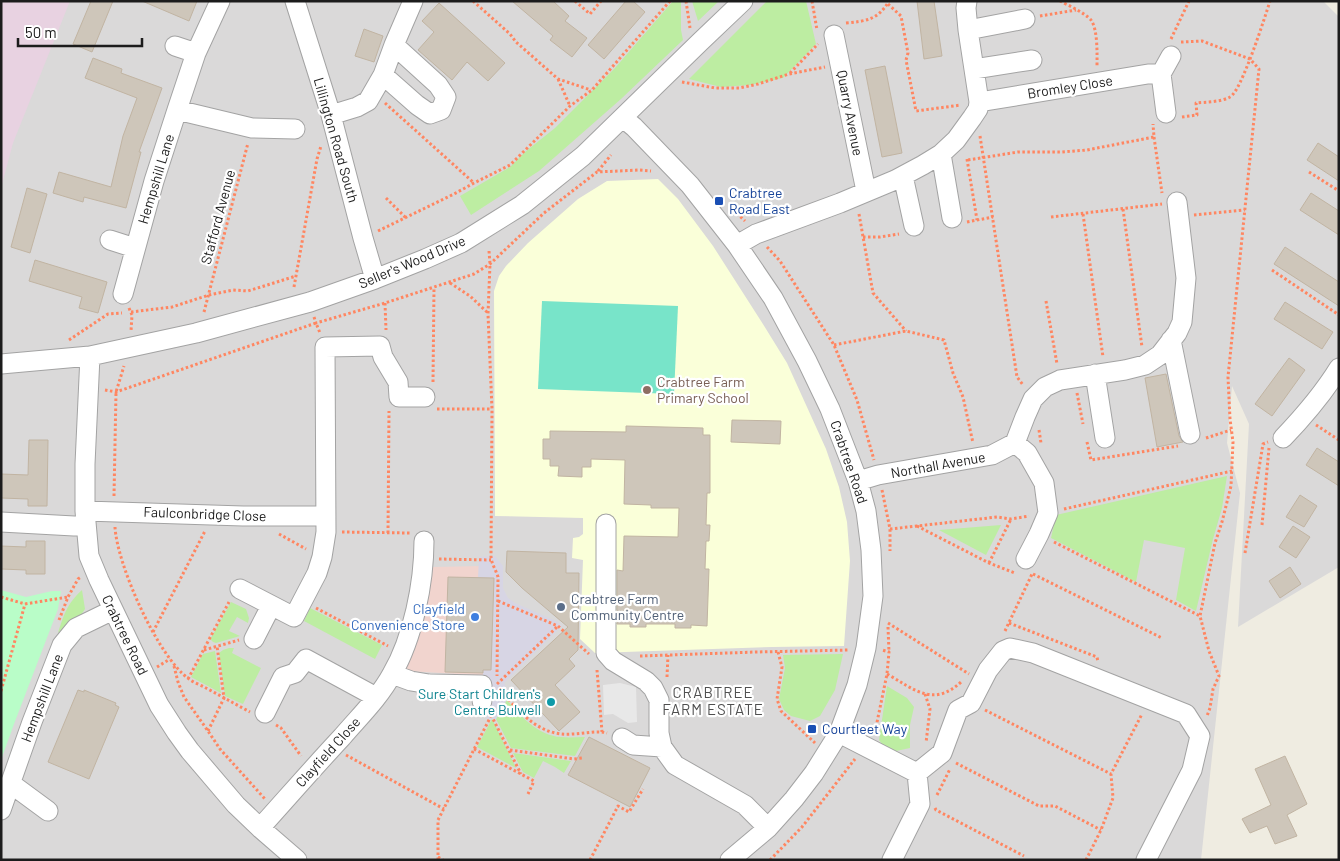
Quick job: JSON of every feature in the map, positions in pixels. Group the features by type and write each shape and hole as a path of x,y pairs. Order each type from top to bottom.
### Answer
{"street":[{"name":"Hempshill Lane","path":"123,294 154,181 177,110 196,53 220,1"},
{"name":"Lillington Road South","path":"296,1 331,115 375,279"},
{"path":"331,115 357,107 368,101 383,75 413,1"},
{"name":"Seller's Wood Drive","path":"1,364 90,356 196,333 292,307 375,279 461,243 522,206 583,156 743,1"},
{"path":"737,245 756,234 840,203 903,176 941,154 961,134 977,108 968,30 967,1"},
{"path":"968,30 1025,19"},
{"name":"Quarry Avenue","path":"827,33 840,64 861,194"},
{"path":"383,75 430,114 441,110 446,97 438,85 394,45"},
{"path":"175,46 196,53"},
{"path":"1168,117 1161,74 1171,56"},
{"path":"974,69 1032,60"},
{"name":"Bromley Close","path":"977,108 1098,82 1148,74 1161,74"},
{"path":"177,110 252,128 295,129"},
{"name":"Crabtree Road","path":"624,118 690,185 737,245 773,298 830,409 858,481 866,511 872,550 873,596 866,648 857,685 839,733 799,793 768,828 730,860"},
{"path":"941,154 952,218"},
{"path":"903,176 914,226"},
{"path":"1026,559 1048,513 1044,483 1027,453 1015,443 1025,417 1033,399 1045,387 1067,379 1145,366 1160,355 1177,333 1182,322 1186,278 1173,208"},
{"path":"110,240 135,248"},
{"path":"1172,340 1190,440"},
{"path":"240,589 294,617 317,574 322,557 326,524 325,347 380,346 383,357 398,382 399,397 430,398"},
{"name":"Crabtree Road","path":"90,356 85,464 89,556 159,705 190,752 236,805 298,860"},
{"path":"1283,438 1330,383 1339,368"},
{"path":"1100,373 1105,438"},
{"name":"Northall Avenue","path":"858,481 878,475 992,455 1015,443"},
{"name":"Faulconbridge Close","path":"1,522 74,526 86,518 114,511 213,515 326,524"},
{"path":"606,524 604,657 646,680 653,688 659,700 659,733 662,747 676,765 745,806 768,828"},
{"name":"Clayfield Close","path":"260,828 332,748 392,674 402,653 417,603 424,550"},
{"path":"254,639 271,606"},
{"name":"Hempshill Lane","path":"1,810 32,722 62,646 76,628 113,610"},
{"path":"924,768 942,753 958,710 971,703 988,670 1003,651 1010,648 1033,653 1150,699 1186,714 1200,736 1192,770 1146,860"},
{"path":"264,717 283,678 295,673 306,659 376,696"},
{"path":"392,674 429,684 482,685 482,701"},
{"path":"839,733 864,746 924,768"},
{"path":"622,738 634,745 662,747"},
{"path":"892,860 926,804 924,768"},
{"path":"10,783 48,811"}],"path":[{"path":"473,1 558,79 592,90"},
{"path":"575,1 590,14 601,1"},
{"path":"363,238 510,165 570,106 592,90 670,1"},
{"path":"686,1 691,30 700,42"},
{"path":"812,1 816,27"},
{"path":"1060,1 1090,20 1096,35 1098,82"},
{"path":"1189,1 1170,42 1202,41 1250,59 1259,69 1228,376 1233,442 1231,486 1215,543 1200,616 1209,651 1219,676 1213,689 1210,708 1200,736"},
{"path":"1173,208 1154,137 1153,123 1168,117 1197,115 1196,103 1231,97 1236,93 1270,1"},
{"path":"789,74 827,33 878,16 889,3 901,16 908,53 906,60 916,111 977,108 1017,377 1033,399"},
{"path":"1025,19 1077,10"},
{"path":"816,27 827,33"},
{"path":"816,27 827,33"},
{"path":"664,77 716,88 739,88 789,74 840,64"},
{"path":"558,79 570,106"},
{"path":"373,93 474,182"},
{"name":"Stafford Avenue","path":"204,312 252,128"},
{"path":"961,134 968,160 977,220"},
{"path":"968,160 1018,152 1087,150 1154,137"},
{"path":"294,286 322,141"},
{"path":"1309,172 1339,191"},
{"path":"861,194 873,294 906,332"},
{"path":"386,198 406,218"},
{"path":"729,204 756,234"},
{"path":"1051,217 1123,209 1245,210"},
{"path":"1123,209 1145,366"},
{"path":"1084,214 1100,373"},
{"path":"489,251 488,314 492,409 491,560 498,576"},
{"path":"1272,270 1339,315"},
{"path":"60,341 69,340 108,314 172,307 209,294 232,290 248,292 296,276"},
{"path":"450,283 470,296 488,314"},
{"path":"434,287 430,398 492,409"},
{"path":"123,294 132,315 130,347 116,392 114,511 115,537 127,576 156,639 173,664 188,679 264,717 281,728 299,752 310,772"},
{"path":"1046,300 1067,379 1085,433"},
{"path":"380,346 386,333 385,303"},
{"path":"89,388 116,392 316,323 325,347"},
{"path":"834,345 906,332 944,340 953,373 963,397 976,458"},
{"path":"388,532 389,411 399,397"},
{"path":"1303,416 1339,440"},
{"path":"1087,442 1091,460 1231,430"},
{"path":"1262,525 1270,443 1283,438"},
{"path":"1245,553 1263,444 1283,438"},
{"path":"890,530 997,518 1011,519 1048,513 1232,471"},
{"path":"153,633 213,515"},
{"path":"989,563 1011,519"},
{"path":"326,524 388,532 414,533 424,550 491,560"},
{"path":"916,526 989,563 1030,579"},
{"path":"278,534 322,557"},
{"path":"1039,534 1200,616"},
{"path":"1003,651 1002,638 1032,574 1162,638"},
{"path":"188,679 234,592 240,589"},
{"path":"1,597 25,604 68,597"},
{"path":"302,601 402,653"},
{"path":"498,601 558,626 604,657 852,650 854,646 889,652 887,674 875,735 864,746 802,827 770,860"},
{"path":"1,691 25,604"},
{"path":"887,674 925,694 939,696 956,687 970,674 888,623"},
{"path":"558,626 497,685 528,720 552,732 570,735 602,732 622,738"},
{"path":"203,650 241,640 254,639"},
{"path":"208,731 224,698 217,646"},
{"path":"778,652 782,668 777,699 781,711 826,753"},
{"path":"602,732 604,657"},
{"path":"173,664 184,697 220,749 276,810"},
{"path":"924,768 930,709 925,694"},
{"path":"1086,860 1102,830 1113,798 1111,774 1150,699"},
{"path":"482,701 492,715 521,774"},
{"path":"971,703 1111,774"},
{"path":"332,748 444,809"},
{"path":"474,749 534,781 528,794"},
{"path":"509,750 574,759 582,758"},
{"path":"957,757 926,804 1024,856"},
{"path":"954,762 1039,806 1056,806 1102,830"},
{"path":"590,860 618,806 629,812 643,789"},
{"path":"438,860 438,857 443,860"}],"shaded area":[{"path":"1,1 1323,1 1339,17 1339,567 1238,627 1249,424 1232,386 1227,443 1240,493 1201,860 1,860"},
{"path":"1,1 70,1 13,143 1,188"},
{"name":"Crabtree Farm Primary School","path":"658,179 678,199 713,246 761,321 787,363 826,449 839,487 847,522 850,561 844,646 595,653 580,639 583,560 572,558 573,538 583,534 583,518 495,516 494,291 499,276 528,243 578,199 607,181"},
{"path":"495,556 503,566 503,588 508,598 558,622 562,626 504,683 509,695 496,719 487,719 488,676 483,675 486,578 478,578 479,557"},
{"path":"483,566 493,676 407,671 406,658 421,621 433,567"},
{"path":"620,683 636,687 637,722 628,723 613,714 604,715 603,685"}],"green space":[{"path":"673,1 681,1 683,40 621,99 539,171 471,215 460,196 510,167 525,152 555,128 615,68"},
{"path":"692,1 719,1 698,21"},
{"path":"767,1 806,1 816,44 783,78 750,85 721,87 689,79"},
{"path":"542,301 678,306 674,394 538,389"},
{"path":"1227,476 1222,508 1196,611 1176,600 1185,548 1144,540 1136,582 1051,538 1056,515"},
{"path":"1001,525 986,555 939,530"},
{"path":"1,590 26,597 52,591 61,591 58,609 1,760"},
{"path":"82,590 85,609 79,618 58,633 67,610"},
{"path":"231,602 246,609 249,618 248,623 237,617 229,631 240,636 216,643 213,642 211,638"},
{"path":"310,608 382,645 375,659 304,621"},
{"path":"229,648 234,648 232,653 261,668 243,704 225,696 219,653"},
{"path":"215,651 221,693 191,677 203,654"},
{"path":"843,654 835,690 820,716 810,721 791,716 784,710 779,699 785,668 783,655"},
{"path":"887,686 907,698 914,707 910,725 910,748 896,751 882,744 879,740"},
{"path":"507,700 524,718 545,733 561,737 585,737 575,756 511,748 496,719"},
{"path":"492,719 516,768 477,747"},
{"path":"513,753 571,761 564,773 543,761 534,778 523,772"}],"building":[{"path":"91,1 113,1 92,52 73,44"},
{"path":"142,1 197,1 189,21"},
{"path":"512,1 553,1 569,16 565,21 587,38 572,57 550,40 553,36"},
{"path":"626,1 633,1 645,12 604,59 588,45"},
{"path":"917,1 934,1 942,56 924,59"},
{"path":"439,3 505,63 488,81 467,62 452,80 418,50 434,32 422,21"},
{"path":"364,29 383,36 374,62 355,56"},
{"path":"93,58 122,69 121,73 162,88 139,152 141,152 126,208 84,197 83,202 53,193 59,172 111,187 123,136 137,98 85,78"},
{"path":"885,66 902,153 882,157 865,70"},
{"path":"1318,143 1339,157 1339,181 1307,160"},
{"path":"27,188 47,194 30,253 11,247"},
{"path":"1311,193 1339,211 1339,235 1300,210"},
{"path":"1285,247 1339,282 1339,306 1274,264"},
{"path":"35,260 107,282 98,313 79,308 82,297 29,281"},
{"path":"1285,302 1333,332 1322,349 1274,319"},
{"path":"1289,358 1305,370 1272,416 1255,404"},
{"path":"1166,374 1179,436 1183,442 1157,447 1145,378"},
{"path":"732,420 781,421 780,444 731,442"},
{"path":"626,426 703,428 703,435 710,435 710,493 707,493 706,525 710,525 709,541 706,541 705,569 709,569 707,626 691,625 691,628 675,628 675,624 646,624 646,627 630,627 630,624 617,624 617,570 623,571 624,536 678,537 679,508 651,508 651,505 624,504 625,460 591,459 591,467 582,467 582,477 558,476 559,466 550,466 550,459 543,459 543,439 550,439 550,431 626,432"},
{"path":"29,440 48,440 47,506 28,506 28,499 1,498 1,474 28,475"},
{"path":"1317,448 1339,462 1339,486 1306,465"},
{"path":"1300,495 1317,506 1304,527 1286,517"},
{"path":"1293,526 1310,537 1296,558 1279,547"},
{"path":"26,541 45,541 45,574 26,574 26,570 1,569 1,546 26,547"},
{"path":"507,551 566,553 566,573 579,573 578,650 569,659 575,666 555,685 580,712 559,731 511,680 568,627 506,572"},
{"path":"1290,567 1301,584 1280,598 1269,581"},
{"path":"448,577 494,578 491,670 483,670 483,673 445,672"},
{"path":"78,690 84,692 84,690 116,703 115,705 119,707 89,779 48,762"},
{"path":"589,737 650,768 630,807 568,775"},
{"path":"1285,756 1307,804 1287,815 1297,836 1275,844 1267,826 1250,833 1242,819 1271,805 1255,769"}],"place":[{"name":"Crabtree Road East","path":"719,201"},
{"name":"Crabtree Farm Primary School","path":"647,390"},
{"name":"Crabtree Farm Community Centre","path":"561,607"},
{"name":"Clayfield Convenience Store","path":"475,617"},
{"name":"Sure Start Children's Centre Bulwell","path":"551,702"},
{"name":"Courtleet Way","path":"812,729"}],"district":[{"name":"CRABTREE FARM ESTATE","path":"713,702"}]}
